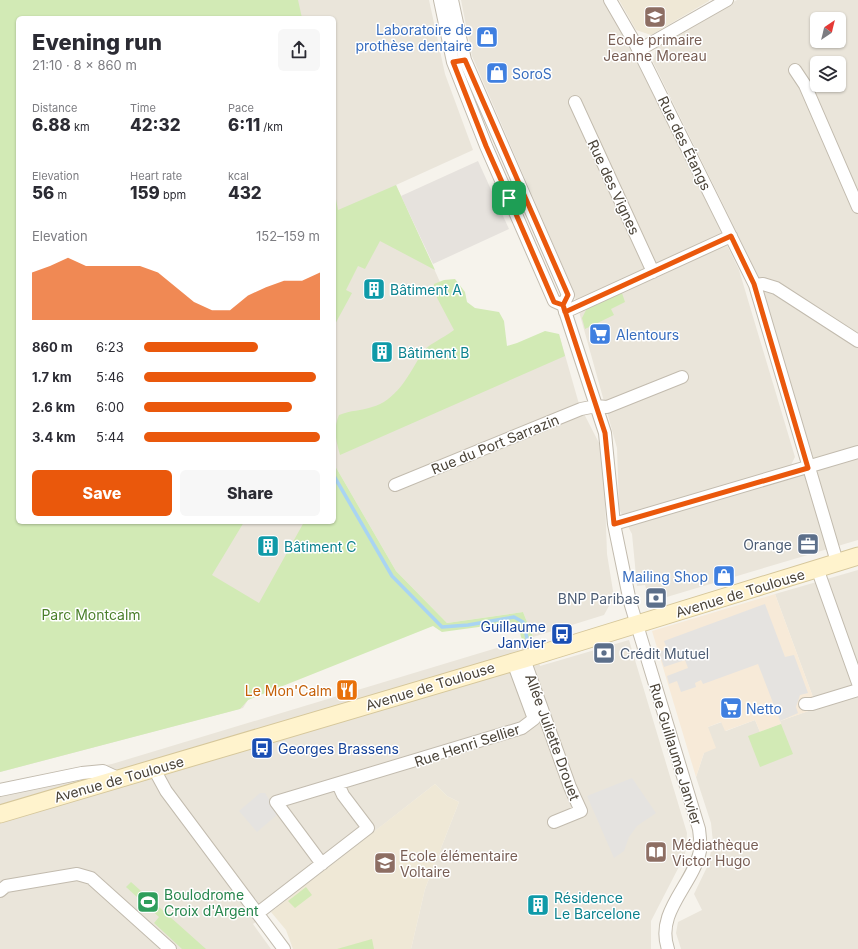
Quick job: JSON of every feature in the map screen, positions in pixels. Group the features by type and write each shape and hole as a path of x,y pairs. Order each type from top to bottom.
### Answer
{"main road":[{"name":"Avenue de Toulouse","path":"0,814 519,660 858,556"}],"street":[{"path":"440,0 453,62 486,146 554,302 564,308"},
{"path":"452,0 465,60 568,295 564,308"},
{"name":"Rue des Étangs","path":"610,0 639,50 754,284 837,562"},
{"path":"639,50 727,0"},
{"path":"453,62 465,60"},
{"path":"796,70 805,85 858,207"},
{"name":"Rue des Vignes","path":"575,102 653,272"},
{"path":"564,308 653,272 731,236"},
{"path":"754,284 764,284 776,288 858,341"},
{"name":"Rue Guillaume Janvier","path":"564,308 608,446 614,524 624,581 699,829 701,842 696,864 667,916 665,933 668,949"},
{"name":"Rue du Port Sarrazin","path":"395,484 581,409 596,406 607,407 682,377"},
{"path":"614,524 858,452"},
{"path":"817,568 858,683"},
{"name":"Rue Henri Sellier","path":"322,864 276,802 447,752 522,728 529,724 534,719 519,660"},
{"name":"Allée Juliette Drouet","path":"519,660 570,788 581,811 554,822"},
{"path":"805,704 812,704 858,690"},
{"path":"154,769 166,791 284,949"},
{"path":"0,790 82,773 103,771 120,779"},
{"path":"258,913 368,828 343,795 338,784"},
{"path":"0,891 6,886 77,874 91,878 170,949"}],"shaded area":[{"path":"0,0 429,0 445,74 473,150 396,185 479,368 559,334 579,404 599,443 604,469 607,554 614,597 604,615 533,637 523,612 447,623 396,571 336,467 336,16 16,16 16,524 336,524 388,578 248,700 243,708 0,772"},
{"path":"461,0 603,0 638,61 739,270 795,457 791,465 814,459 750,259 653,62 657,45 737,0 858,0 858,540 650,602 645,585 637,586 632,534 619,509 617,448 573,290 472,56"},
{"name":"Ecole primaire Jeanne Moreau","path":"619,0 709,1 651,35 636,30"},
{"path":"478,161 509,229 433,264 401,196"},
{"path":"858,570 858,949 681,949 676,933 678,922 702,910 694,894 708,865 713,842 711,823 696,777 704,753 708,727 722,722 726,731 755,720 760,732 781,724 780,721 817,708 775,594"},
{"path":"775,594 817,708 780,721 781,724 760,732 755,720 725,731 721,722 708,727 716,748 704,753 696,777 652,631"},
{"path":"765,604 785,657 794,655 808,693 800,695 796,707 798,713 780,721 758,664 703,684 701,680 695,683 696,687 681,692 677,681 669,684 667,676 688,668 685,660 664,667 659,652 667,649 664,641"},
{"path":"533,637 540,666 629,640 687,833 685,855 651,921 651,949 411,949 425,889 459,802 447,796 435,784 305,886 253,924 271,949 0,949 0,788 12,783 112,764"},
{"path":"632,778 656,813 637,826 629,837 624,851 614,858 587,796"},
{"name":"Ecole élémentaire Voltaire","path":"435,784 447,796 459,802 425,889 411,949 293,949 286,930 271,912"},
{"path":"260,793 265,793 278,814 257,832 239,811"}],"green space":[{"name":"Parc Montcalm","path":"0,0 298,0 302,16 16,16 16,524 243,524 212,575 259,603 303,524 336,524 336,467 396,571 447,623 523,612 533,637 522,640 517,623 515,622 442,632 433,626 248,700 240,709 0,772"},
{"path":"396,185 435,270 380,241 365,269 358,266 346,290 352,293 336,322 336,199 338,210"},
{"path":"455,279 465,292 467,302 475,308 499,312 504,321 507,346 545,331 559,334 565,356 340,455 336,440 336,425 339,415 372,407 388,399 405,380 419,358 418,356 431,345 454,330 434,292 434,284 444,280"},
{"path":"622,293 625,302 611,309 614,315 585,329 582,318 587,308"},
{"path":"781,724 793,754 760,767 748,736"},
{"name":"Boulodrome Croix d'Argent","path":"131,882 206,949 182,949 154,923 159,917 126,887"},
{"path":"306,887 312,895 295,908 288,901"},
{"path":"372,939 374,949 337,949"}],"waterway":[{"path":"336,479 392,576 442,627 468,625 514,617 523,622 528,642"}],"place":[{"name":"Ecole primaire Jeanne Moreau","path":"655,17"},
{"name":"Laboratoire de prothèse dentaire","path":"487,37"},
{"name":"SoroS","path":"497,73"},
{"name":"Bâtiment A","path":"374,289"},
{"name":"Alentours","path":"600,334"},
{"name":"Bâtiment B","path":"382,352"},
{"name":"Orange","path":"808,544"},
{"name":"Bâtiment C","path":"268,546"},
{"name":"Mailing Shop","path":"724,576"},
{"name":"BNP Paribas","path":"656,598"},
{"name":"Guillaume Janvier","path":"562,634"},
{"name":"Crédit Mutuel","path":"604,653"},
{"name":"Le Mon'Calm","path":"347,690"},
{"name":"Netto","path":"731,708"},
{"name":"Georges Brassens","path":"262,748"},
{"name":"Médiathèque Victor Hugo","path":"656,852"},
{"name":"Ecole élémentaire Voltaire","path":"385,863"},
{"name":"Boulodrome Croix d'Argent","path":"148,902"},
{"name":"Résidence Le Barcelone","path":"538,905"}],"route":[{"path":"509,198 486,146 453,62 465,60 568,295 563,305 565,312 731,236 754,284 808,468 614,524 608,446 605,433 574,340 565,312 563,305 554,302 509,198"}]}
